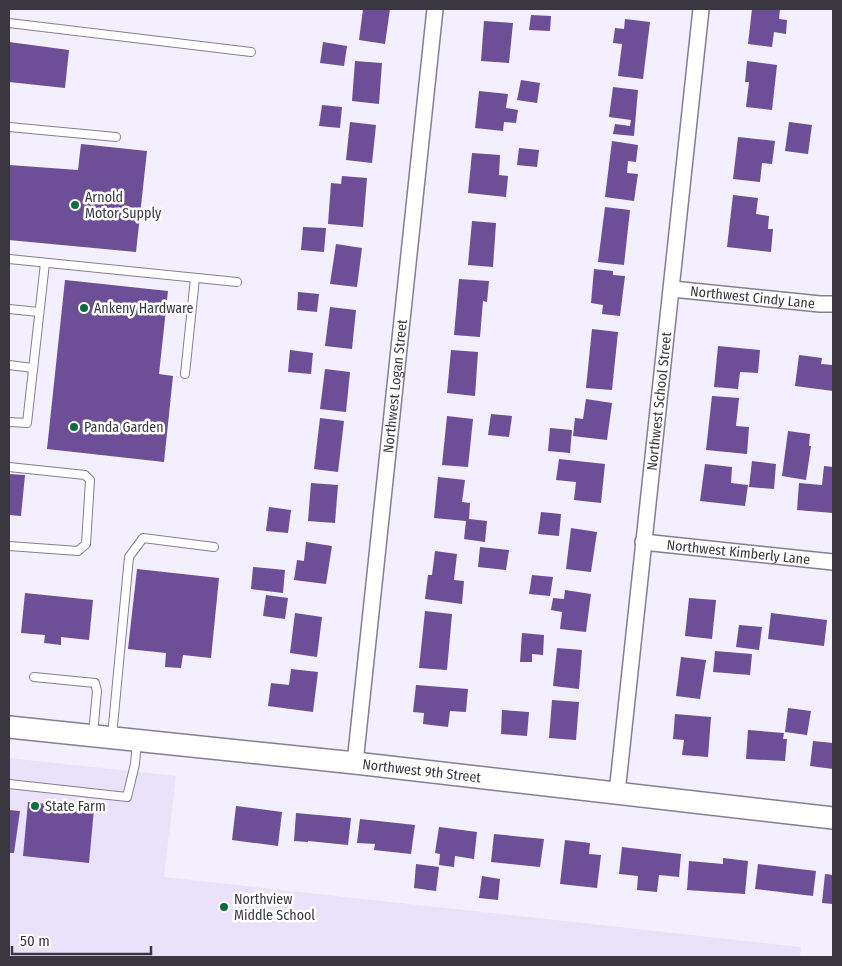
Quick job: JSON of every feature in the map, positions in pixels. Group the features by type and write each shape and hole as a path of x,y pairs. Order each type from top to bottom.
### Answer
{"street":[{"name":"Northwest Logan Street","path":"355,763 435,9"},
{"name":"Northwest School Street","path":"617,793 701,9"},
{"name":"Northwest Cindy Lane","path":"672,289 833,304"},
{"name":"Northwest Kimberly Lane","path":"643,542 833,562"},
{"name":"Northwest 9th Street","path":"9,727 355,763 833,818"}],"lane":[{"path":"9,23 251,52"},
{"path":"9,127 116,137"},
{"path":"9,259 237,282"},
{"path":"9,422 26,423 45,263"},
{"path":"185,374 195,278"},
{"path":"9,309 39,312"},
{"path":"9,365 33,368"},
{"path":"9,467 85,475 90,480 86,544 78,551 9,546"},
{"path":"102,736 129,557 143,538 214,547"},
{"path":"34,677 96,683 102,736"},
{"path":"9,784 127,796 135,764 137,740"}],"shaded area":[{"name":"Northview Middle School","path":"9,758 176,776 164,877 801,947 800,957 9,957"}],"building":[{"path":"363,9 390,9 385,44 359,40"},
{"path":"752,9 780,9 779,19 787,20 786,34 774,32 772,47 748,44"},
{"path":"531,15 551,16 550,31 529,30"},
{"path":"625,19 650,22 643,79 618,76 622,44 613,43 615,28 624,29"},
{"path":"484,21 513,23 509,63 481,61"},
{"path":"9,42 69,50 65,88 9,82"},
{"path":"323,42 347,46 344,66 320,63"},
{"path":"355,61 382,63 379,104 352,101"},
{"path":"747,61 777,65 772,110 746,107 749,82 745,82"},
{"path":"521,80 540,83 537,103 517,100"},
{"path":"613,87 638,90 634,136 613,134 615,124 630,126 631,120 609,117"},
{"path":"479,91 508,94 506,108 518,110 516,123 504,122 503,131 475,128"},
{"path":"322,105 342,107 340,128 319,126"},
{"path":"350,122 376,125 372,163 346,160"},
{"path":"789,122 812,125 808,154 785,151"},
{"path":"738,137 775,141 772,164 762,163 760,182 733,179"},
{"path":"612,141 638,145 636,162 628,161 627,173 638,174 634,201 605,197"},
{"name":"Arnold Motor Supply","path":"81,144 147,151 136,252 9,240 9,165 78,170"},
{"path":"519,148 539,150 537,167 517,165"},
{"path":"472,153 500,155 499,175 508,176 506,197 468,193"},
{"path":"342,176 367,178 363,227 328,224 331,183 341,184"},
{"path":"733,195 758,198 756,214 769,216 768,229 773,229 771,252 727,247"},
{"path":"605,207 630,210 624,265 598,262"},
{"path":"472,221 496,223 493,267 468,265"},
{"path":"303,227 326,228 324,252 301,250"},
{"path":"336,244 362,248 357,287 330,284"},
{"path":"594,269 613,271 613,275 625,276 620,316 602,314 603,305 591,303"},
{"path":"459,279 489,281 487,302 483,301 480,337 454,335"},
{"path":"65,280 168,291 159,374 173,376 164,462 47,449"},
{"path":"298,292 319,294 317,312 297,310"},
{"path":"330,307 356,310 352,349 325,346"},
{"path":"592,329 618,332 612,390 586,388"},
{"path":"718,346 760,350 758,373 740,372 738,389 714,387"},
{"path":"290,350 313,353 311,374 288,372"},
{"path":"451,350 478,352 475,396 447,393"},
{"path":"799,355 822,358 821,364 833,365 833,391 795,386"},
{"path":"325,369 350,372 346,412 320,409"},
{"path":"712,396 739,398 736,426 749,427 747,454 706,450"},
{"path":"586,399 612,403 607,440 573,436 575,418 583,419"},
{"path":"491,414 512,416 509,437 488,435"},
{"path":"447,416 473,419 468,467 442,465"},
{"path":"320,418 344,421 338,472 314,469"},
{"path":"550,428 572,430 570,453 548,451"},
{"path":"788,431 810,434 809,446 811,446 806,480 782,476"},
{"path":"559,459 605,464 601,503 574,500 576,482 556,480"},
{"path":"752,461 776,464 774,489 749,487"},
{"path":"705,464 732,467 731,483 748,485 745,506 700,501"},
{"path":"824,466 833,467 833,513 797,510 799,483 822,485"},
{"path":"9,474 25,475 21,516 9,515"},
{"path":"438,477 465,480 462,502 470,503 469,519 487,521 485,542 464,539 466,521 434,518"},
{"path":"311,483 338,485 335,523 308,521"},
{"path":"269,507 291,510 288,533 266,531"},
{"path":"541,512 561,514 559,536 538,534"},
{"path":"571,528 597,532 591,572 566,569"},
{"path":"306,542 332,546 326,584 294,580 297,560 304,561"},
{"path":"480,547 509,550 506,570 478,567"},
{"path":"435,551 457,554 454,580 464,581 462,604 425,599 428,575 432,575"},
{"path":"253,567 285,570 283,593 251,589"},
{"path":"137,569 219,578 211,658 183,655 181,668 165,667 166,653 128,649"},
{"path":"532,575 553,577 550,596 529,594"},
{"path":"565,590 591,594 586,632 560,629 562,612 551,610 553,598 564,599"},
{"path":"25,593 93,600 89,640 61,637 61,645 44,643 45,635 21,633"},
{"path":"266,595 288,598 285,619 263,616"},
{"path":"689,598 716,600 712,639 685,636"},
{"path":"425,611 452,614 447,670 419,668"},
{"path":"295,613 322,617 317,657 290,653"},
{"path":"771,613 827,620 824,646 768,639"},
{"path":"739,625 762,627 759,650 736,647"},
{"path":"522,633 544,635 543,655 532,654 532,662 520,662"},
{"path":"557,648 582,650 579,689 553,686"},
{"path":"715,651 752,654 750,675 713,672"},
{"path":"681,657 706,660 700,699 676,696"},
{"path":"291,669 318,672 313,712 268,706 271,683 289,685"},
{"path":"416,685 468,689 466,712 450,711 448,727 423,724 424,713 413,712"},
{"path":"552,700 579,702 576,740 549,738"},
{"path":"788,708 811,711 807,735 785,732"},
{"path":"502,710 529,712 527,736 501,734"},
{"path":"675,714 711,717 708,757 682,755 684,740 673,739"},
{"path":"748,730 784,733 783,739 787,739 785,761 746,759"},
{"path":"813,741 833,743 833,769 810,766"},
{"path":"28,802 94,809 89,863 23,856"},
{"path":"236,806 282,812 278,846 232,840"},
{"path":"9,810 20,811 14,853 9,853"},
{"path":"296,813 351,818 348,845 294,841"},
{"path":"360,819 415,825 411,854 374,850 375,844 357,843"},
{"path":"439,827 477,832 474,859 455,856 454,867 439,865 440,854 435,853"},
{"path":"494,834 544,839 540,867 491,862"},
{"path":"565,840 590,843 589,854 601,855 597,888 560,884"},
{"path":"622,847 681,854 679,877 659,875 657,892 637,890 638,876 619,874"},
{"path":"723,858 748,861 745,894 687,890 689,861 723,864"},
{"path":"416,864 439,867 436,891 414,888"},
{"path":"758,864 816,871 813,896 755,889"},
{"path":"825,874 833,875 833,904 822,903"},
{"path":"482,876 500,879 498,900 479,898"}],"place":[{"name":"Arnold Motor Supply","path":"75,205"},
{"name":"Ankeny Hardware","path":"84,308"},
{"name":"Panda Garden","path":"74,427"},
{"name":"State Farm","path":"35,806"},
{"name":"Northview Middle School","path":"224,907"}]}
